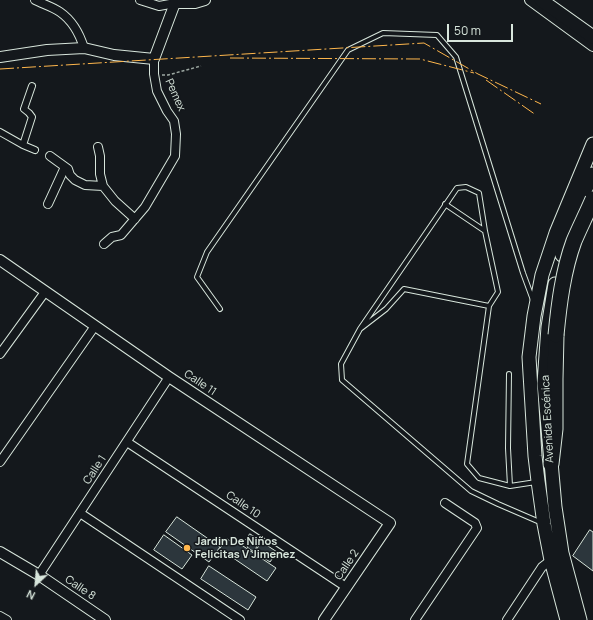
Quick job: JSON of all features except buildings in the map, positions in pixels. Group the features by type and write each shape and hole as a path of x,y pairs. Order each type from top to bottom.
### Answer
{"highway":[{"path":"551,464 555,429 554,379 558,311 574,241 593,199"}],"main road":[{"path":"541,0 593,37"},
{"path":"567,620 551,560 544,524 535,456 529,357 542,275 556,233 593,144"},
{"name":"Avenida Escénica","path":"580,620 562,553 555,507 544,383 548,335 555,284 577,207 593,174"}],"street":[{"path":"35,0 61,13 75,27 84,48"},
{"path":"140,0 159,6 175,3 195,3 205,0"},
{"path":"152,0 159,6"},
{"path":"530,0 593,46"},
{"path":"551,0 593,32"},
{"name":"Pemex","path":"104,244 112,237 121,235 145,207 175,156 176,134 174,121 157,91 154,74 154,59 175,3"},
{"path":"0,57 47,50 84,48 114,55 154,59"},
{"path":"23,145 32,117 24,109 32,86"},
{"path":"0,132 35,150"},
{"path":"98,147 100,156 100,174 103,186 115,201 135,219"},
{"path":"50,156 68,169 70,175 75,180 85,185 103,186"},
{"path":"48,204 65,167"},
{"path":"566,242 576,235 588,211 593,205"},
{"name":"Calle 11","path":"0,260 169,377 390,523"},
{"path":"0,354 45,292"},
{"path":"0,462 95,326"},
{"name":"Calle 1","path":"39,575 169,377"},
{"name":"Calle 10","path":"127,442 346,587"},
{"path":"415,620 477,528 474,523 445,503"},
{"path":"80,513 240,620"},
{"name":"Calle 2","path":"324,620 390,523"},
{"name":"Calle 8","path":"0,552 39,575 105,620"},
{"path":"507,620 542,567 551,560"},
{"path":"0,616 7,620"}],"lane":[{"path":"220,309 197,277 207,252 348,50 383,33 437,35 456,57 523,273 536,308"},
{"path":"538,481 510,486 479,478 467,464 489,306 498,292 479,194 466,187 457,188 360,329 341,364 342,380 471,491 544,524"},
{"path":"445,204 485,231"},
{"path":"360,329 386,309 404,290 489,306"},
{"path":"509,374 508,448 510,486"}],"path":[{"path":"154,74 168,75 201,66"}],"power":[{"path":"0,69 424,43 478,74 541,104"},
{"path":"230,58 420,59 474,73"},
{"path":"486,80 536,115"}],"place":[{"name":"Jardin De Niños Felicitas V Jimenez","path":"187,548"}]}
